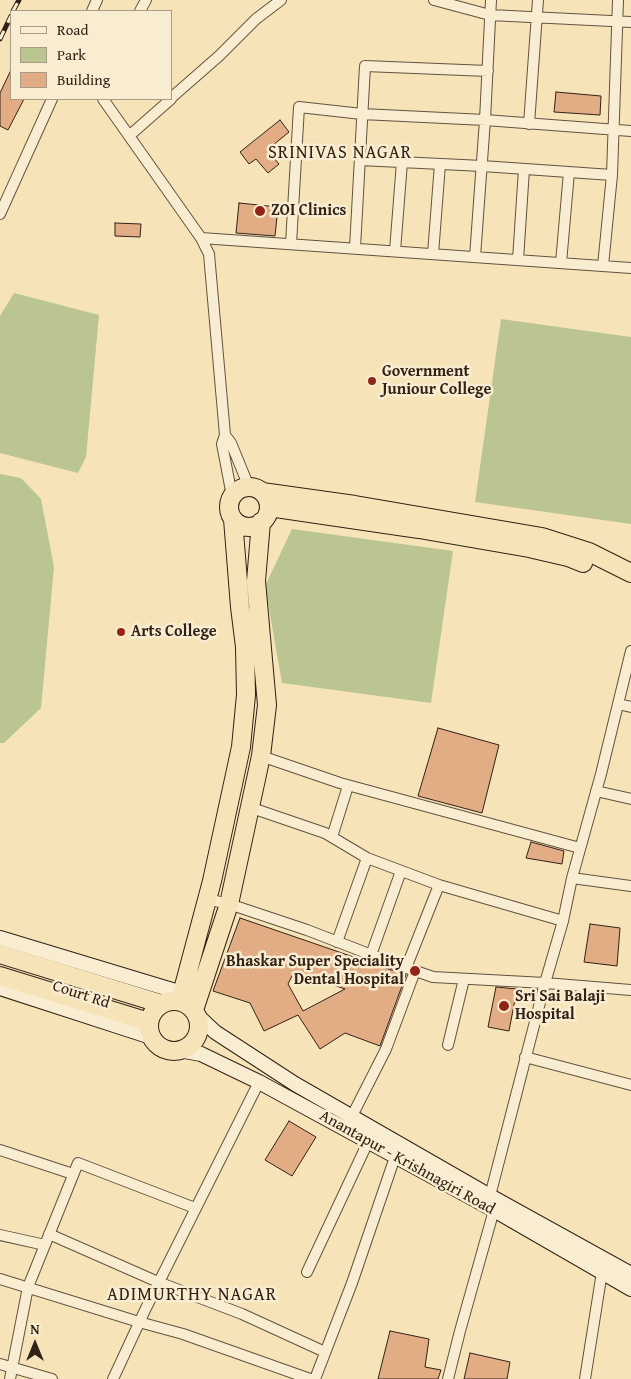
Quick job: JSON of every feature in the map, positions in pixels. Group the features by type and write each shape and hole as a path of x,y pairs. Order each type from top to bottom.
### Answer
{"highway":[{"path":"179,1050 186,1048 197,1036 199,1029 188,1004 207,899 241,747 246,695 245,647 233,519 229,508 232,496 237,491 260,502 536,549 568,557 631,586"},
{"path":"233,519 238,524 250,527 260,502"},
{"path":"260,502 355,505 542,537 589,552 631,573"},
{"path":"188,1004 229,904 261,756 267,705 256,581 260,502"},
{"path":"0,954 162,1004"},
{"name":"Anantapur - Krishnagiri Road","path":"0,976 150,1029 156,1043 162,1048 170,1051 179,1050"},
{"path":"150,1029 156,1008 162,1004 169,1001 188,1004"}],"main road":[{"path":"0,938 188,1004"},
{"name":"Court Rd","path":"0,988 150,1029"},
{"name":"Anantapur - Krishnagiri Road","path":"188,1004 215,1032 295,1084 490,1196 631,1274"},
{"name":"Anantapur - Krishnagiri Road","path":"179,1050 201,1054 259,1082 494,1210 631,1288"}],"street":[{"path":"172,98 219,56 256,18 281,0"},
{"path":"434,0 490,15 631,22"},
{"path":"475,257 491,0"},
{"path":"529,124 538,0"},
{"path":"603,266 612,175 618,0"},
{"path":"355,248 365,68 369,65 488,71"},
{"path":"0,214 52,100"},
{"path":"104,100 201,238 209,254 225,435 222,444 232,496"},
{"path":"129,136 170,100"},
{"path":"291,244 299,107 362,114 485,120 631,131"},
{"path":"360,160 612,175"},
{"path":"395,251 402,162"},
{"path":"433,254 440,164"},
{"path":"518,260 524,169"},
{"path":"561,263 568,172"},
{"path":"201,238 631,268"},
{"path":"225,435 231,443 260,502"},
{"path":"490,1196 544,983 563,921 572,878 631,651"},
{"path":"618,704 631,707"},
{"path":"261,756 348,786 580,848"},
{"path":"332,837 348,786"},
{"path":"596,791 631,799"},
{"path":"249,807 324,833 366,858 439,885 563,921"},
{"path":"337,942 366,858"},
{"path":"371,955 401,871"},
{"path":"572,878 631,886"},
{"path":"352,1116 386,1049 439,885"},
{"path":"207,899 229,904 433,977 631,990"},
{"path":"448,1045 464,979"},
{"path":"525,1057 631,1085"},
{"path":"113,1379 158,1282 259,1082"},
{"path":"307,1272 368,1142"},
{"path":"0,1150 73,1174"},
{"path":"315,1379 352,1283 394,1157"},
{"path":"10,1379 28,1287 78,1163 195,1208"},
{"path":"448,1379 494,1210"},
{"path":"49,1234 158,1282 242,1314 325,1352"},
{"path":"0,1235 45,1245"},
{"path":"585,1379 602,1272"},
{"path":"0,1279 183,1334 310,1379"},
{"path":"0,1364 52,1379"}],"green space":[{"path":"14,293 99,315 86,457 78,473 0,453 0,316"},
{"path":"501,319 631,337 631,524 475,502"},
{"path":"0,474 21,478 41,499 54,567 41,708 4,743 0,743"},
{"path":"292,529 453,551 431,703 282,683 265,586"}],"building":[{"path":"10,72 10,100 23,100 8,130 0,126 0,93"},
{"path":"556,92 601,96 600,115 554,112"},
{"path":"280,120 289,132 267,150 279,164 268,173 256,159 249,164 240,152"},
{"path":"239,203 278,207 275,236 236,233"},
{"path":"115,223 141,224 140,237 115,236"},
{"path":"438,728 499,745 482,813 418,796"},
{"path":"531,842 564,851 562,864 526,858"},
{"path":"240,918 406,975 380,1046 345,1033 320,1049 298,1015 264,1031 250,1003 213,991","holes":["294,972 345,989 303,1011 288,984"]},
{"path":"590,924 620,928 617,966 584,962"},
{"path":"496,987 517,989 509,1031 488,1027"},
{"path":"289,1121 316,1137 292,1176 265,1160"},
{"path":"390,1331 429,1339 425,1367 441,1370 438,1379 378,1379"},
{"path":"470,1353 510,1362 507,1379 464,1379"}],"railway":[{"path":"14,10 19,0"},
{"path":"0,39 10,18"}],"place":[{"name":"ZOI Clinics","path":"260,211"},
{"name":"Government Juniour College","path":"372,381"},
{"name":"Arts College","path":"121,632"},
{"name":"Bhaskar Super Speciality Dental Hospital","path":"415,971"},
{"name":"Sri Sai Balaji Hospital","path":"504,1006"}],"district":[{"name":"SRINIVAS NAGAR","path":"340,153"},
{"name":"ADIMURTHY NAGAR","path":"192,1295"}]}
